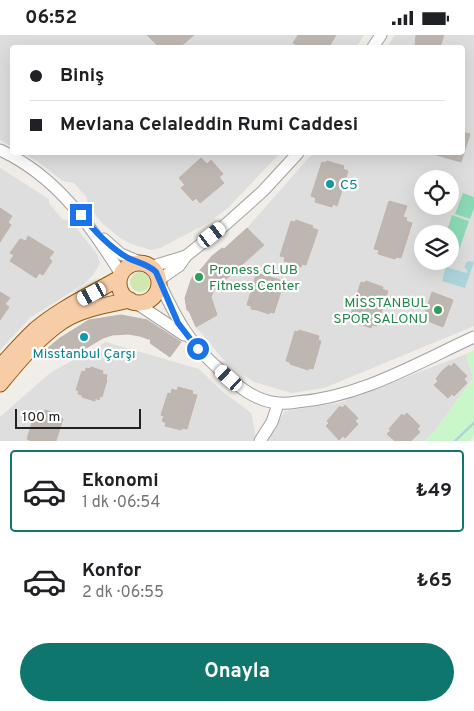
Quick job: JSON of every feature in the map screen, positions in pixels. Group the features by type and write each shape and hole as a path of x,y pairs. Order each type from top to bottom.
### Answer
{"main road":[{"path":"0,367 25,340 48,320 120,276 129,266 146,265 156,272 160,282 159,291 150,300 144,303 133,302 84,311 63,321 29,351 0,385"},
{"path":"120,276 120,290 133,302"}],"street":[{"path":"0,150 24,163 56,187 93,230 121,253 146,265 186,256"},
{"path":"296,155 263,191 186,256 160,282 178,323 202,353 229,378 248,392 264,400 278,403 319,400 350,393 381,381 474,337"},
{"path":"93,230 120,276"},
{"path":"133,302 190,339"},
{"path":"260,441 272,422 278,403"}],"shaded area":[{"path":"0,35 364,35 357,45 10,45 10,146 0,140"},
{"path":"395,35 474,35 474,326 324,388 291,393 254,382 223,359 196,327 217,315 211,297 214,290 264,245 247,228 311,155 465,155 465,45 388,45"},
{"path":"26,155 278,155 229,207 208,223 160,248 151,250 131,244 119,237 103,224 87,205 87,198 74,183 63,181 37,161"},
{"path":"0,168 49,199 49,203 62,219 71,221 97,254 100,263 93,275 85,283 30,318 0,350"},
{"path":"106,342 199,369 221,390 251,413 256,437 254,441 0,441 0,417 50,373"},
{"path":"466,354 473,378 435,431 424,441 265,441 285,411 339,403"}],"green space":[{"path":"463,193 474,197 474,208 470,219 458,215 459,204"},
{"path":"452,215 469,221 459,250 459,225 449,225"},
{"path":"140,272 147,275 150,282 147,289 140,292 133,289 130,282 133,275"},
{"path":"474,350 474,436 469,441 424,441 435,431 473,378 466,354"}],"water":[{"path":"469,261 474,262 465,288 442,281 445,270 456,270 467,273 464,267"}],"building":[{"path":"147,35 194,35 182,45 157,45"},
{"path":"298,35 336,35 330,45 297,45 293,43"},
{"path":"416,35 444,35 441,45 415,45"},
{"path":"465,133 470,134 465,150"},
{"path":"436,155 463,155 461,162"},
{"path":"201,158 207,164 211,160 223,174 219,177 224,183 200,203 196,198 193,201 181,188 185,185 179,178"},
{"name":"C5","path":"327,161 344,166 343,169 348,171 337,206 333,204 332,207 315,202 316,198 311,196 322,162 325,163"},
{"path":"389,201 407,206 403,217 407,218 406,221 412,223 401,258 396,257 395,259 378,254 379,250 374,249"},
{"path":"0,208 12,216 8,222 11,225 0,242"},
{"path":"296,220 313,226 312,228 318,230 306,265 302,264 301,267 284,261 285,257 280,256 291,221 294,222"},
{"path":"247,228 264,245 214,290 211,297 217,315 196,327 187,310 185,298 191,280 195,273 197,274 212,256 222,248 224,249"},
{"path":"28,236 54,252 49,258 52,261 43,275 39,273 36,278 10,261 14,255 10,253 20,239 26,241"},
{"path":"260,274 280,280 279,284 283,285 274,313 270,312 269,314 251,309 251,306 247,305 256,275 260,276"},
{"path":"366,281 383,287 382,289 388,291 377,326 372,325 371,328 354,322 355,318 350,317 361,282 364,283"},
{"path":"0,292 10,298 5,304 9,307 0,320"},
{"name":"MİSSTANBUL SPOR SALONU","path":"432,292 453,300 443,327 423,319"},
{"name":"Misstanbul Çarşı","path":"121,315 147,320 181,342 170,357 150,343 151,340 128,334 112,335 103,338 71,357 67,353 59,359 48,348 89,320"},
{"path":"299,330 319,336 318,340 321,341 313,369 309,368 308,370 286,361 295,331 298,332"},
{"path":"454,363 467,376 464,379 467,383 454,396 452,394 448,398 434,385 442,371 449,365 451,367"},
{"path":"91,367 103,371 102,374 107,375 102,397 100,396 99,400 95,398 95,401 82,397 82,395 78,394 79,391 76,390 82,371 85,372 86,368 90,369"},
{"path":"178,387 193,391 192,394 197,395 187,429 182,428 181,430 165,426 166,423 162,421 164,416 161,415 168,393 171,394 172,389 177,391"},
{"path":"345,405 358,418 355,421 358,424 345,438 343,436 339,440 326,426 329,423 327,421 340,406 342,408"},
{"path":"45,410 59,415 58,417 63,419 56,441 30,441 27,439 34,416 37,417 39,413 44,414"},
{"path":"407,413 420,426 417,429 420,432 411,441 395,441 387,434 391,430 389,429 402,414 404,416"}],"waterway":[{"path":"455,441 474,423"}],"place":[{"name":"C5","path":"330,184"},
{"name":"Proness CLUB Fitness Center","path":"199,277"},
{"name":"MİSSTANBUL SPOR SALONU","path":"438,310"},
{"name":"Misstanbul Çarşı","path":"84,337"}],"route":[{"path":"81,215 93,230 112,247 130,259 150,267 156,272 178,323 198,349"}]}
